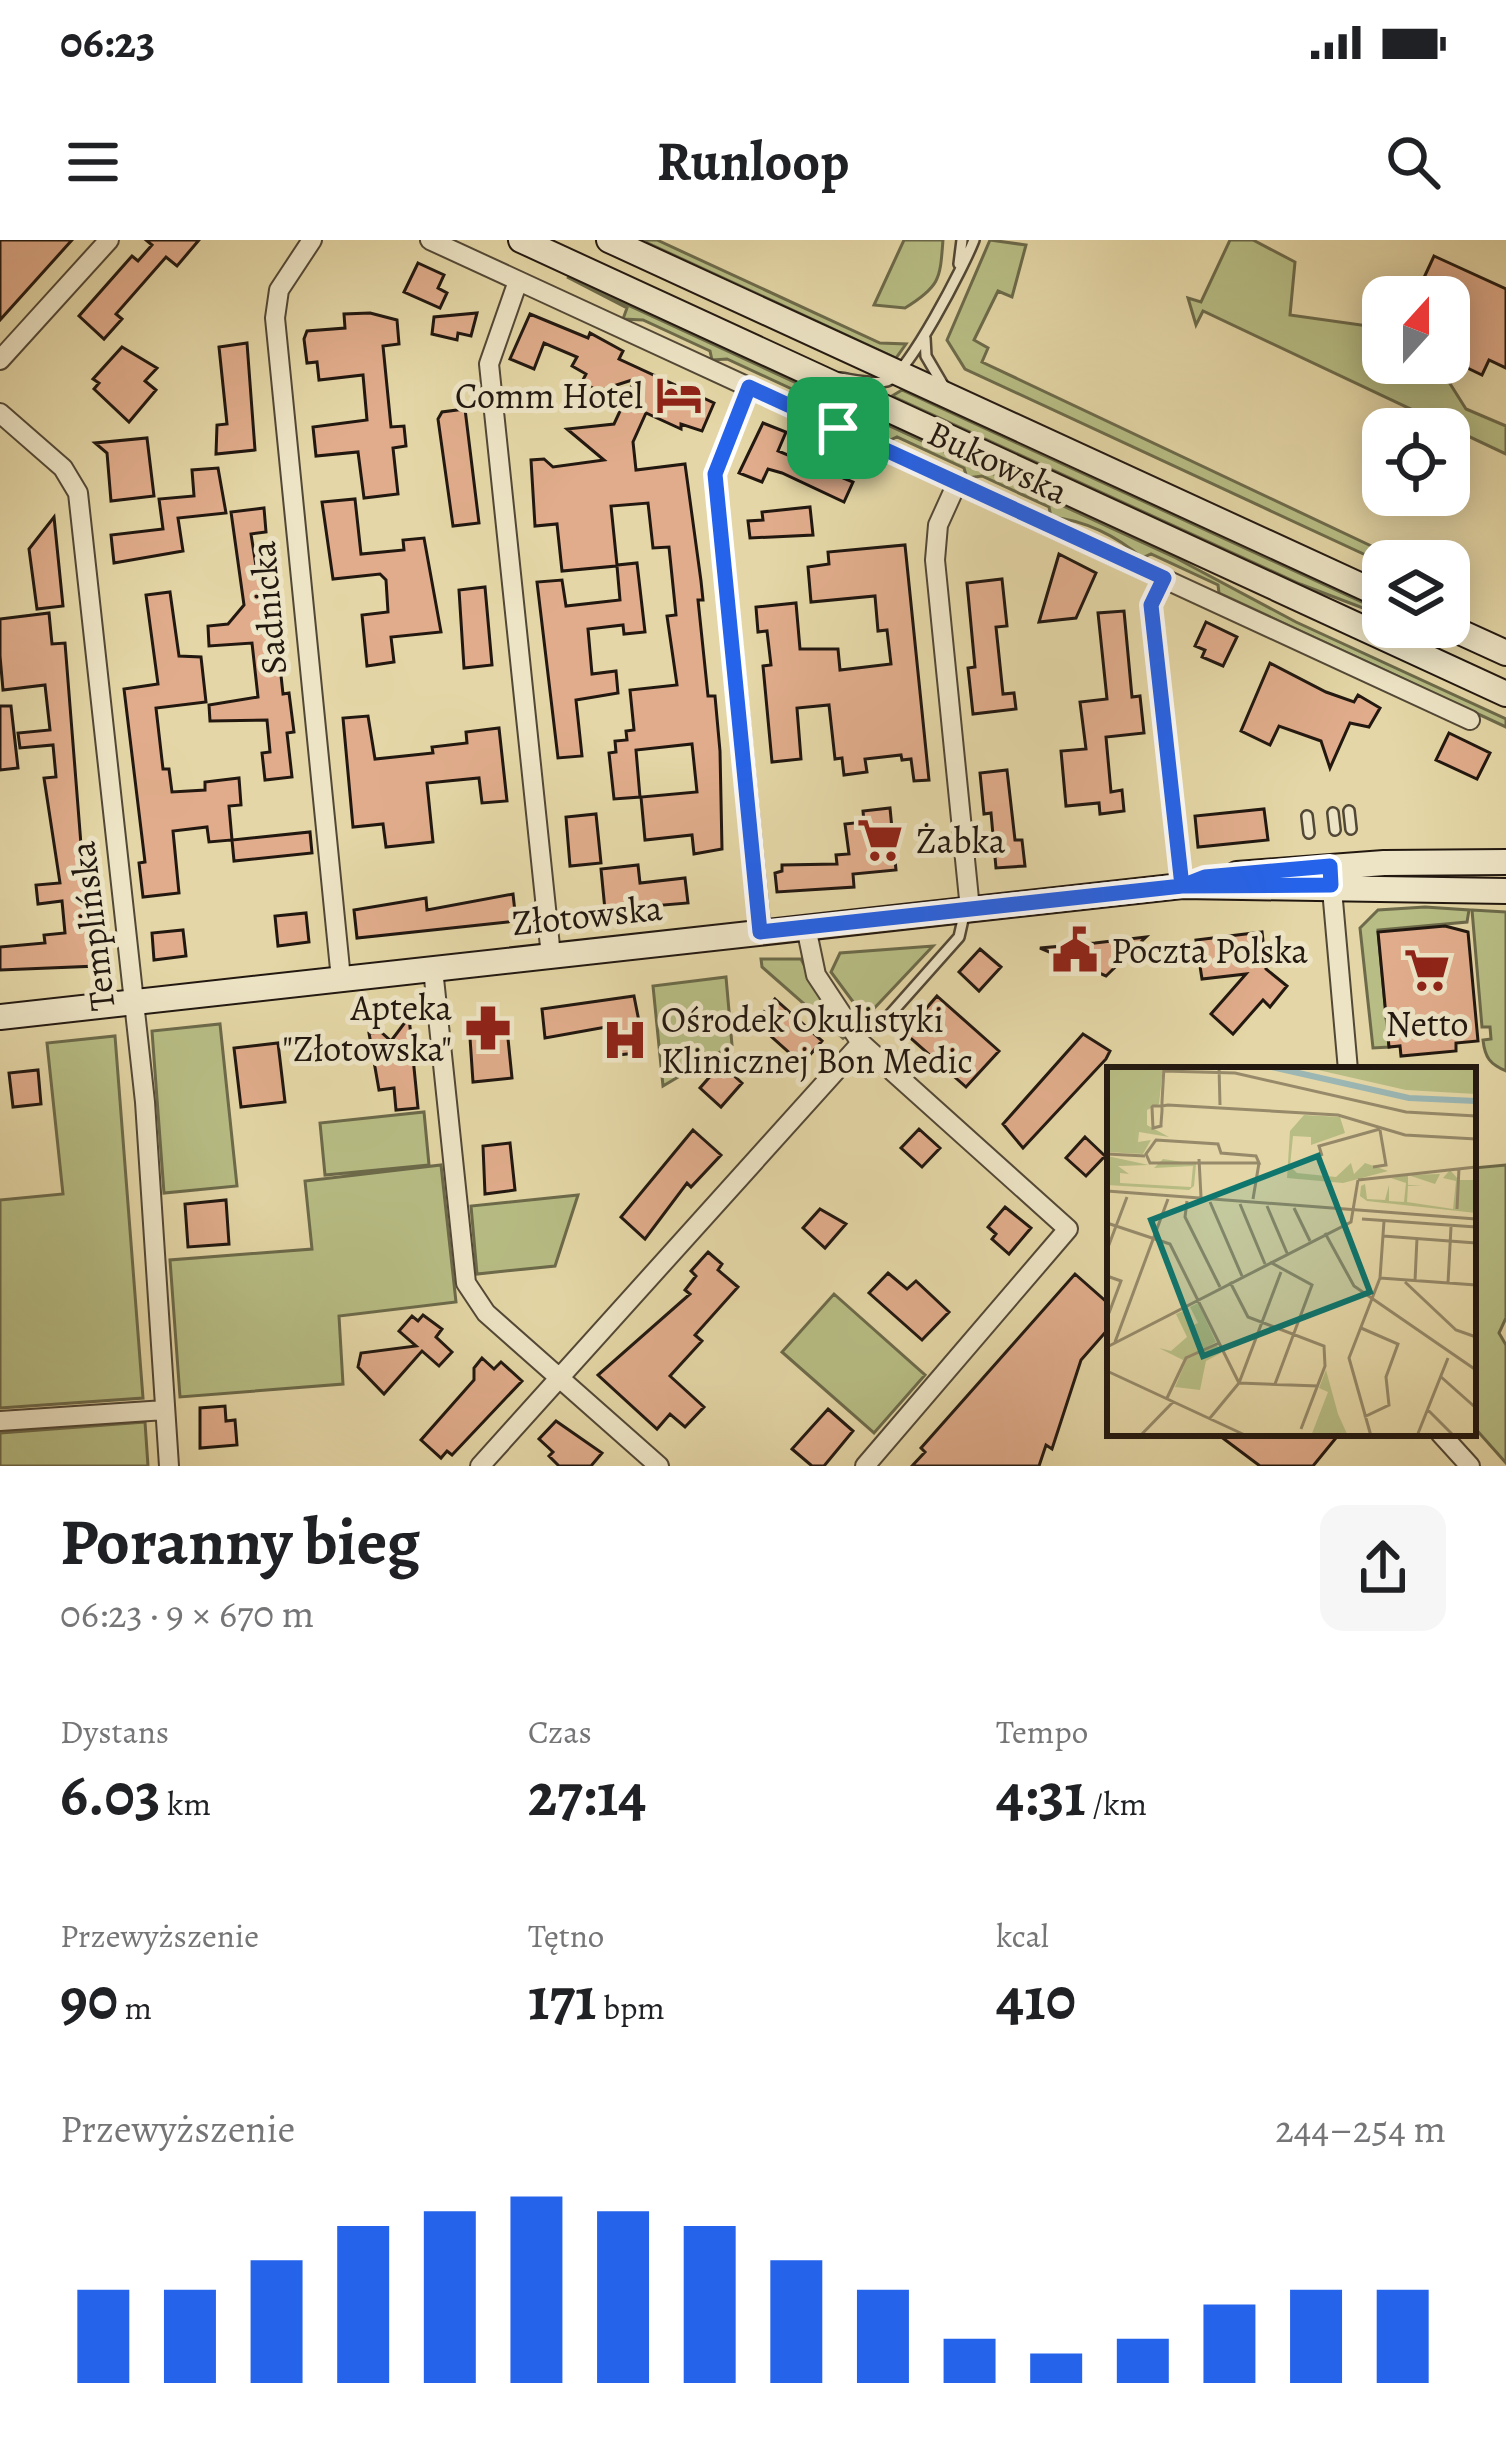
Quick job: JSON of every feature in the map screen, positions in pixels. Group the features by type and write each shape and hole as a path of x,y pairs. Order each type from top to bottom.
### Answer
{"main road":[{"name":"Bukowska","path":"521,240 1506,694"},
{"name":"Bukowska","path":"610,240 1362,586"},
{"path":"1470,637 1506,653"},
{"name":"Złotowska","path":"0,1016 1182,886 1205,877 1331,876 1506,862"},
{"name":"Złotowska","path":"1331,876 1506,891"}],"street":[{"path":"0,360 109,240"},
{"name":"Sadnicka","path":"312,240 279,290 275,318 341,979"},
{"name":"Bukowska","path":"430,240 1470,720"},
{"path":"518,281 490,364 551,956"},
{"path":"749,387 715,474 760,932"},
{"name":"Templińska","path":"0,413 63,468 78,493 134,1002 169,1466"},
{"path":"957,483 938,525 935,560 967,909"},
{"path":"1164,578 1151,605 1182,886"},
{"path":"1331,876 1348,1067"},
{"path":"806,928 816,975 861,1043 1068,1229 865,1466"},
{"path":"433,969 466,1283 486,1313 659,1466"},
{"path":"480,1466 861,1043"},
{"path":"0,1421 165,1410"},
{"path":"1443,1436 1470,1466"}],"lane":[{"path":"959,264 962,240"},
{"path":"811,374 874,382 900,374 925,338 974,240"},
{"path":"925,338 930,367 953,399"},
{"path":"1349,811 1351,829"},
{"path":"1333,813 1335,830"},
{"path":"1307,816 1309,833"},
{"path":"879,1027 959,937 967,909"}],"green space":[{"path":"641,240 657,240 880,343 906,344 896,358"},
{"path":"904,240 943,240 936,280 905,308 874,305"},
{"path":"990,240 1026,245 1012,297 998,291 974,340 988,348 982,362 1362,542 1362,553 965,369 947,340"},
{"path":"1230,240 1253,240 1295,262 1290,315 1362,325 1362,384 1450,384 1465,408 1409,408 1203,311 1196,325 1188,298 1201,302"},
{"path":"567,277 1176,558 1296,622 1506,719 1506,727 1219,593 1218,585 1151,554 1142,558 1088,525 1051,517 1049,507 982,476 967,478 964,468 897,437 888,441 846,413 797,399 794,390 727,359 712,360 710,351 643,320 623,319 627,308"},
{"path":"902,390 1362,602 1362,608 1300,584 892,396"},
{"path":"1470,411 1506,426 1506,454 1470,437"},
{"path":"1378,910 1469,910 1467,922 1378,930 1389,1047 1373,1048 1360,928"},
{"path":"1472,910 1506,912 1506,1071 1489,1060 1484,1046 1483,1040 1491,1039 1490,1027 1482,1027"},
{"path":"933,946 865,1018 831,972 840,953"},
{"path":"761,959 801,959 844,1039 762,967"},
{"path":"726,977 732,1045 663,1086 653,986"},
{"path":"220,1024 237,1186 164,1193 152,1031"},
{"path":"115,1036 143,1398 0,1408 0,1200 63,1194 47,1043"},
{"path":"424,1112 429,1165 325,1175 320,1123"},
{"path":"441,1165 456,1302 339,1316 343,1384 180,1397 170,1260 312,1249 305,1181"},
{"path":"1506,1165 1506,1318 1499,1333 1506,1345 1506,1463 1476,1429 1476,1168"},
{"path":"578,1195 555,1266 477,1274 471,1206"},
{"path":"834,1294 925,1375 874,1433 782,1352"},
{"path":"145,1422 148,1466 0,1466 0,1433"}],"building":[{"path":"0,240 72,240 0,320"},
{"path":"146,240 199,240 177,266 166,257 116,314 122,319 104,339 79,316 132,256 138,261 152,245"},
{"path":"1434,256 1506,289 1506,368 1489,360 1482,375 1470,369 1470,276 1425,276"},
{"path":"418,263 444,275 438,288 447,293 440,308 404,292"},
{"path":"370,313 397,320 399,344 383,346 391,427 404,426 406,446 393,448 398,494 364,498 358,452 316,456 313,427 367,420 363,375 319,380 317,362 307,363 304,339 307,331 345,328 344,314"},
{"path":"477,313 471,336 458,333 457,340 432,334 434,317"},
{"path":"530,314 588,338 590,333 623,351 619,359 714,403 702,431 681,424 681,429 646,413 633,442 636,470 685,464 703,600 698,600 708,696 715,696 722,849 694,854 692,835 645,840 641,797 697,792 692,744 636,750 640,797 614,799 609,753 616,752 615,741 627,740 626,731 634,730 630,690 677,685 667,616 676,615 669,547 653,548 648,503 611,506 617,565 637,563 645,632 624,634 623,625 588,629 592,674 616,671 618,693 576,700 582,756 558,758 537,582 562,580 566,606 620,600 617,566 562,571 557,524 535,526 531,460 544,459 553,467 604,460 567,429 614,424 635,379 598,391 582,382 586,374 572,366 577,357 544,343 534,369 510,359"},
{"path":"247,343 255,450 216,454 217,425 227,424 219,347"},
{"path":"122,347 157,368 145,381 156,390 129,422 94,389 99,383 93,379"},
{"path":"465,409 479,523 453,526 438,419 442,412"},
{"path":"763,423 786,432 778,451 853,482 844,502 768,469 762,482 739,473"},
{"path":"147,438 154,496 111,501 107,453 95,443"},
{"path":"218,468 226,513 178,518 183,551 114,563 111,535 163,529 159,499 194,496 192,470"},
{"path":"355,499 361,554 404,550 403,540 424,538 441,632 391,637 394,662 367,666 362,615 388,612 386,580 380,574 333,579 322,502"},
{"path":"810,507 813,535 750,538 748,521 763,520 762,512"},
{"path":"264,508 266,532 251,534 256,566 269,565 283,694 289,693 294,732 287,733 292,777 265,780 262,753 270,752 267,720 210,721 209,705 258,697 252,643 209,646 208,626 228,624 244,605 231,512"},
{"path":"54,517 63,606 37,609 29,549"},
{"path":"905,545 929,780 914,781 911,759 902,760 901,755 865,759 867,772 844,775 842,758 835,759 829,705 797,708 801,759 772,762 763,666 771,665 767,631 758,632 756,607 796,603 800,649 838,649 840,670 891,664 887,630 878,631 875,596 811,602 808,567 829,564 828,552"},
{"path":"1059,554 1096,573 1076,618 1039,622"},
{"path":"1002,579 1007,626 996,627 1003,694 1014,693 1016,709 973,714 968,668 975,667 967,583"},
{"path":"485,587 492,665 464,668 459,590"},
{"path":"170,592 179,656 201,657 206,702 156,708 163,769 169,769 172,792 205,790 205,782 239,778 241,805 229,806 232,840 209,842 207,827 173,831 179,893 143,897 139,863 145,862 124,689 158,684 146,595"},
{"path":"1124,611 1132,697 1140,696 1144,733 1106,737 1111,792 1122,790 1124,811 1100,814 1099,803 1066,806 1061,751 1086,749 1080,702 1107,699 1098,613"},
{"path":"49,613 52,644 65,643 82,857 91,856 92,874 82,875 97,966 0,970 0,947 45,943 44,935 65,933 62,901 38,904 36,885 60,883 44,778 56,777 53,745 20,748 18,733 50,730 45,685 3,690 0,656 0,619"},
{"path":"1206,622 1237,637 1223,666 1202,657 1205,650 1195,646"},
{"path":"1270,663 1326,692 1354,702 1358,695 1380,708 1369,727 1350,723 1330,768 1321,741 1279,726 1270,745 1241,731"},
{"path":"0,706 11,706 18,768 0,770"},
{"path":"368,716 375,759 433,753 432,747 467,743 466,732 499,728 507,801 482,803 479,778 427,783 433,842 386,847 383,824 353,827 343,718"},
{"path":"1449,733 1490,753 1477,779 1436,760"},
{"path":"1007,770 1015,840 1022,840 1025,866 996,868 991,813 984,814 980,773"},
{"path":"890,808 896,870 853,874 854,887 777,892 775,873 782,871 782,865 837,864 836,855 849,854 845,824 864,822 863,811"},
{"path":"1264,809 1268,840 1198,847 1195,816"},
{"path":"596,814 601,863 570,866 566,817"},
{"path":"310,832 312,853 234,861 232,840"},
{"path":"638,865 640,883 685,878 688,903 605,910 601,869"},
{"path":"513,894 516,921 357,938 354,910 426,898 427,910"},
{"path":"306,913 309,942 278,946 275,916"},
{"name":"Netto","path":"1445,926 1468,932 1478,1041 1456,1043 1456,1051 1401,1056 1400,1046 1389,1047 1378,932"},
{"path":"183,930 186,956 154,960 152,933"},
{"path":"1262,932 1266,969 1287,986 1270,1007 1263,1000 1233,1034 1211,1014 1246,974 1202,979 1196,940"},
{"path":"1146,937 1106,976 1040,948 1095,943"},
{"path":"980,949 1001,967 979,991 959,972"},
{"path":"634,996 645,1052 609,1056 606,1027 545,1038 542,1009"},
{"path":"937,996 999,1051 966,1087 905,1033"},
{"path":"775,999 822,1041 802,1064 755,1022"},
{"path":"409,1017 418,1108 396,1110 394,1088 379,1090 369,1033 381,1032 391,1041"},
{"path":"506,1019 512,1078 473,1082 469,1023"},
{"path":"1083,1034 1110,1051 1106,1059 1023,1148 1003,1124"},
{"path":"278,1043 285,1102 241,1107 234,1048"},
{"path":"721,1064 742,1083 721,1107 700,1088"},
{"path":"38,1070 41,1104 13,1107 9,1073"},
{"path":"919,1129 940,1148 922,1167 901,1148"},
{"path":"693,1130 721,1155 691,1187 687,1183 645,1239 621,1217"},
{"path":"1085,1137 1105,1156 1086,1176 1066,1158"},
{"path":"510,1143 515,1190 485,1194 483,1146"},
{"path":"226,1200 229,1244 188,1247 185,1204"},
{"path":"1005,1207 1031,1228 1009,1254 992,1239 996,1234 988,1227"},
{"path":"820,1209 846,1224 825,1248 803,1228"},
{"path":"708,1252 722,1264 718,1270 738,1287 695,1335 702,1341 670,1376 704,1407 685,1427 670,1414 657,1429 598,1375 690,1294 685,1290 696,1276 691,1271"},
{"path":"888,1273 907,1289 916,1281 949,1312 922,1340 869,1293"},
{"path":"1075,1274 1107,1302 1107,1330 1081,1360 1052,1449 1046,1445 1039,1466 912,1466 925,1452 921,1448"},
{"path":"423,1315 442,1329 436,1337 452,1352 439,1366 422,1351 384,1394 358,1367 361,1353 416,1346 399,1331 412,1316 418,1321"},
{"path":"482,1358 494,1369 501,1362 522,1381 452,1455 447,1451 441,1458 421,1440 474,1380 474,1368"},
{"path":"225,1406 226,1421 235,1420 237,1445 200,1448 200,1408"},
{"path":"828,1409 853,1431 824,1466 812,1466 792,1449"},
{"path":"556,1421 602,1453 591,1466 559,1466 549,1456 553,1452 539,1439"},
{"path":"1220,1436 1338,1436 1313,1466 1260,1466"}],"place":[{"name":"Comm Hotel","path":"679,395"},
{"name":"Żabka","path":"880,840"},
{"name":"Poczta Polska","path":"1075,950"},
{"name":"Netto","path":"1427,970"},
{"name":"Apteka \"Złotowska\"","path":"488,1028"},
{"name":"Ośrodek Okulistyki Klinicznej Bon Medic","path":"625,1040"}],"route":[{"path":"838,428 749,387 715,464 760,932 1182,886 1331,885 1330,866 1205,877 1182,886 1151,605 1164,578 838,428"}]}
